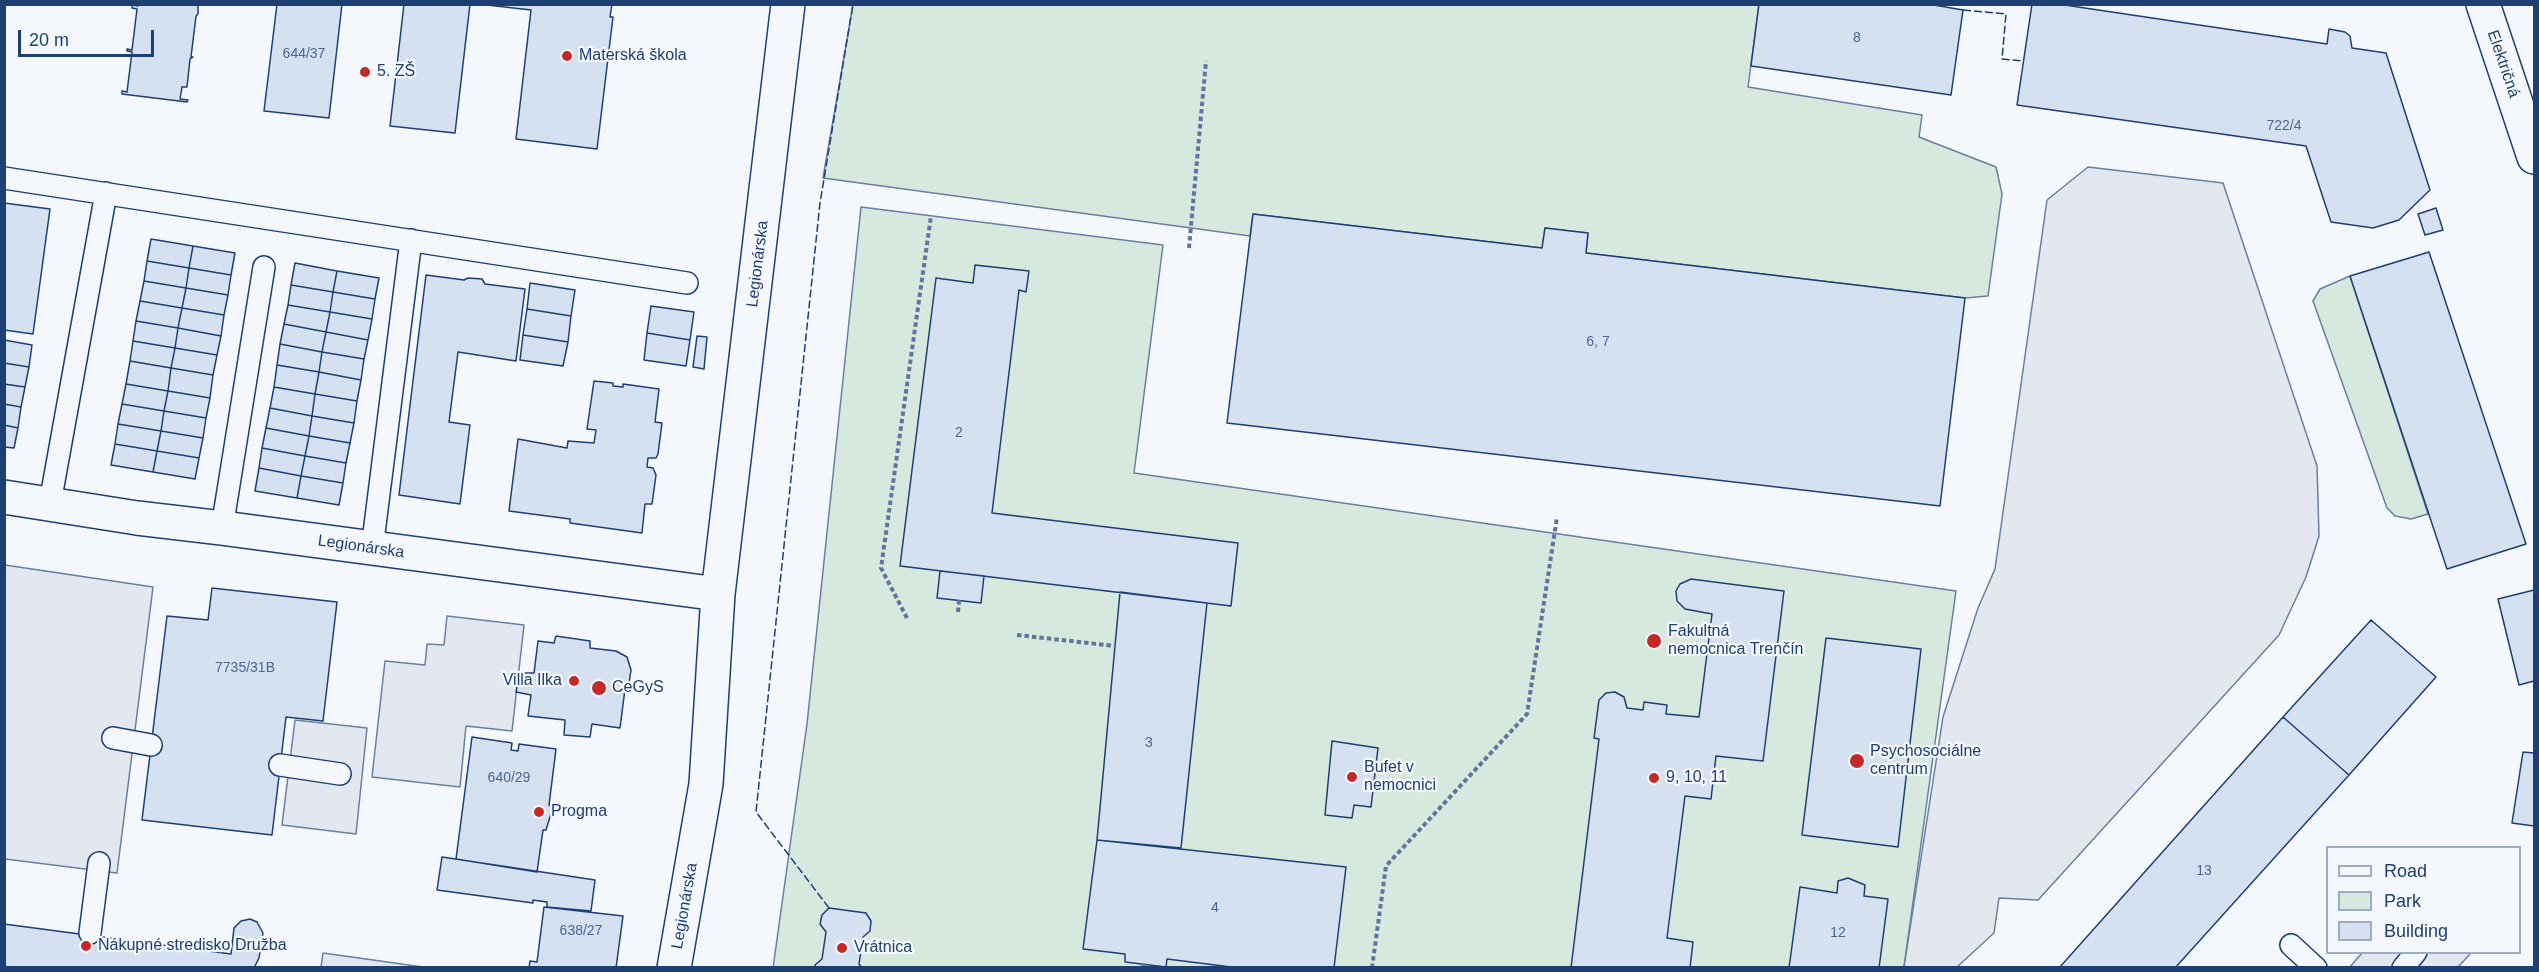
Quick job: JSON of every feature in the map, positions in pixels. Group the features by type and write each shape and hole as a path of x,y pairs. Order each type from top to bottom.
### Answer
{"street":[{"name":"Legionárska","path":"674,968 706,784 718,594 788,4"},
{"name":"Električná","path":"2483,4 2535,157"},
{"name":"Legionárska","path":"4,497 137,519 222,528 718,594"}],"lane":[{"path":"4,178 687,283"},
{"path":"50,503 106,193"},
{"path":"372,549 411,240"},
{"path":"222,528 264,267"},
{"path":"113,738 151,745"},
{"path":"280,765 340,774"},
{"path":"90,933 99,863"},
{"path":"2290,945 2316,968"},
{"path":"2403,968 2414,954"}],"path":[{"path":"1189,249 1206,61"},
{"path":"907,618 881,568 931,216"},
{"path":"1372,968 1386,866 1527,714 1557,518"},
{"path":"958,612 959,600"},
{"path":"1017,635 1115,646"}],"green space":[{"path":"1759,4 1748,87 1922,115 1919,137 1996,167 2002,194 1988,296 1965,298 1586,253 1588,233 1545,228 1542,248 1253,214 1250,236 823,178 853,5"},
{"path":"861,207 1163,245 1134,473 1956,591 1904,967 773,968 807,724"},
{"path":"2350,276 2428,514 2411,519 2395,516 2387,508 2313,301 2320,289"}],"shaded area":[{"path":"2088,167 2223,183 2317,466 2319,536 2306,577 2279,635 2038,900 1999,898 1994,933 1957,967 1904,967 1943,717 1978,608 1995,569 2047,200"},
{"path":"5,565 153,587 117,873 5,859"},
{"path":"447,616 524,625 512,731 466,726 460,787 372,777 385,661 425,665 427,644 444,645"},
{"path":"295,720 367,728 356,834 282,825"},
{"path":"323,953 423,967 321,967"},
{"path":"2361,954 2470,954 2458,967 2349,968"}],"building":[{"path":"138,4 198,4 191,57 193,57 190,59 187,87 182,87 180,99 188,100 187,102 122,94 122,91 127,92 132,52 127,49 132,50 137,9 132,8 132,5 138,6"},
{"path":"277,4 342,4 329,118 264,111"},
{"path":"404,4 470,4 455,133 390,126"},
{"name":"Materská škola","path":"478,4 612,4 610,17 613,17 597,149 516,139 531,10"},
{"path":"1759,4 1928,4 1963,10 1951,95 1751,66"},
{"path":"2032,4 2058,4 2327,44 2329,29 2345,32 2350,36 2352,48 2386,53 2430,190 2399,220 2373,228 2331,222 2306,146 2017,105"},
{"path":"4,203 50,209 33,334 4,330"},
{"path":"2436,208 2443,230 2425,235 2418,214"},
{"path":"1253,214 1542,248 1545,228 1588,233 1586,253 1965,298 1940,506 1227,423"},
{"path":"151,239 193,246 189,268 147,261"},
{"path":"193,246 235,253 231,275 189,268"},
{"path":"2429,252 2526,544 2447,569 2350,276"},
{"path":"147,261 189,268 186,288 144,281"},
{"path":"295,263 337,271 333,292 291,285"},
{"path":"975,265 1029,271 1026,292 1019,290 992,513 1238,543 1231,606 900,566 936,278 973,283"},
{"path":"189,268 231,275 228,295 186,288"},
{"path":"337,271 379,278 375,299 333,292"},
{"path":"426,275 464,280 482,279 485,284 525,289 516,361 458,352 449,422 470,425 460,504 399,495"},
{"path":"144,281 186,288 182,308 140,301"},
{"path":"530,283 575,290 571,316 527,309"},
{"path":"291,285 333,292 330,312 288,305"},
{"path":"186,288 228,295 224,315 182,308"},
{"path":"333,292 375,299 372,319 330,312"},
{"path":"140,301 182,308 178,328 136,321"},
{"path":"288,305 330,312 326,332 284,324"},
{"path":"651,306 694,312 690,340 647,333"},
{"path":"182,308 224,315 221,336 178,328"},
{"path":"527,309 571,316 568,342 523,335"},
{"path":"330,312 372,319 368,340 326,332"},
{"path":"136,321 178,328 175,348 133,341"},
{"path":"284,324 326,332 322,352 280,344"},
{"path":"178,328 221,336 217,355 175,348"},
{"path":"326,332 368,340 364,359 322,352"},
{"path":"647,333 690,340 686,366 644,360"},
{"path":"523,335 568,342 563,366 520,360"},
{"path":"697,336 707,337 704,369 693,367"},
{"path":"4,340 32,345 29,367 4,363"},
{"path":"133,341 175,348 171,368 130,361"},
{"path":"280,344 322,352 319,372 277,365"},
{"path":"175,348 217,355 213,375 171,368"},
{"path":"322,352 364,359 361,380 319,372"},
{"path":"130,361 171,368 168,391 126,384"},
{"path":"4,363 29,367 25,387 4,384"},
{"path":"277,365 319,372 315,394 274,387"},
{"path":"171,368 213,375 210,398 168,391"},
{"path":"319,372 361,380 357,401 315,394"},
{"path":"594,381 613,383 613,386 623,387 623,384 659,389 655,422 662,423 658,454 656,458 648,458 647,467 653,468 656,475 652,504 645,504 642,533 570,523 570,519 509,511 518,439 567,448 568,441 594,443 596,430 587,429"},
{"path":"4,384 25,387 21,407 4,404"},
{"path":"126,384 168,391 164,411 122,404"},
{"path":"274,387 315,394 312,416 270,408"},
{"path":"168,391 210,398 206,418 164,411"},
{"path":"315,394 357,401 354,423 312,416"},
{"path":"4,404 21,407 18,428 4,425"},
{"path":"122,404 164,411 161,431 118,424"},
{"path":"270,408 312,416 309,436 266,428"},
{"path":"164,411 206,418 203,438 161,431"},
{"path":"312,416 354,423 350,443 309,436"},
{"path":"118,424 161,431 157,451 115,444"},
{"path":"4,425 18,428 14,448 4,447"},
{"path":"266,428 309,436 305,456 262,448"},
{"path":"161,431 203,438 199,458 157,451"},
{"path":"309,436 350,443 346,463 305,456"},
{"path":"115,444 157,451 153,472 111,465"},
{"path":"262,448 305,456 301,476 259,468"},
{"path":"157,451 199,458 195,479 153,472"},
{"path":"305,456 346,463 343,483 301,476"},
{"path":"259,468 301,476 297,498 255,491"},
{"path":"301,476 343,483 339,505 297,498"},
{"path":"940,571 984,576 981,603 937,598"},
{"name":"9, 10, 11","path":"1691,579 1784,591 1763,761 1716,756 1711,799 1685,796 1667,938 1693,942 1690,968 1571,968 1599,739 1594,738 1599,700 1606,693 1615,692 1624,697 1627,708 1643,710 1644,702 1667,705 1666,714 1699,717 1712,614 1685,609 1677,601 1676,591 1680,584"},
{"path":"212,588 337,602 323,721 286,717 272,835 142,820 167,616 208,620"},
{"path":"2534,590 2534,681 2519,685 2498,599"},
{"path":"1120,592 1207,603 1181,848 1097,840"},
{"path":"2371,620 2436,677 2349,775 2283,717"},
{"name":"Villa Ilka","path":"556,636 590,641 590,648 616,651 627,657 631,670 628,690 625,689 620,728 592,724 590,737 564,735 565,720 528,716 531,695 516,692 520,673 534,673 538,641 554,643"},
{"path":"1826,638 1921,649 1898,847 1802,835"},
{"path":"2283,717 2349,775 2175,968 2059,968"},
{"path":"472,737 512,743 511,750 518,751 519,744 556,749 549,805 553,807 546,830 543,830 537,872 456,859"},
{"name":"Bufet v nemocnici","path":"1332,741 1378,748 1371,807 1354,805 1352,818 1325,815"},
{"path":"2523,752 2534,753 2534,826 2512,823"},
{"path":"1097,840 1346,867 1334,968 1239,968 1167,959 1166,967 1125,962 1125,954 1083,949"},
{"path":"442,857 595,880 591,911 547,907 547,902 533,900 533,903 437,890"},
{"path":"1848,878 1865,885 1864,896 1888,899 1879,968 1789,968 1800,887 1837,893 1838,881"},
{"path":"544,907 623,916 616,968 529,968 530,961 537,962"},
{"name":"Vrátnica","path":"829,908 866,913 871,921 870,931 863,937 859,964 862,968 814,968 822,959 826,932 820,924 822,915"},
{"name":"Nákupné stredisko Družba","path":"250,919 257,922 263,933 259,958 254,968 4,968 4,924 231,954 234,928 241,921"}],"fence":[{"path":"829,908 756,812 820,203 853,4"},
{"path":"1963,10 2006,14 2002,59 2023,61"}],"place":[{"name":"Materská škola","path":"567,56"},
{"name":"5. ZŠ","path":"365,72"},
{"name":"Fakultná nemocnica Trenčín","path":"1654,641"},
{"name":"Villa Ilka","path":"574,681"},
{"name":"CeGyS","path":"599,688"},
{"name":"Psychosociálne centrum","path":"1857,761"},
{"name":"Bufet v nemocnici","path":"1352,777"},
{"name":"9, 10, 11","path":"1654,778"},
{"name":"Progma","path":"539,812"},
{"name":"Nákupné stredisko Družba","path":"86,946"},
{"name":"Vrátnica","path":"842,948"}]}
